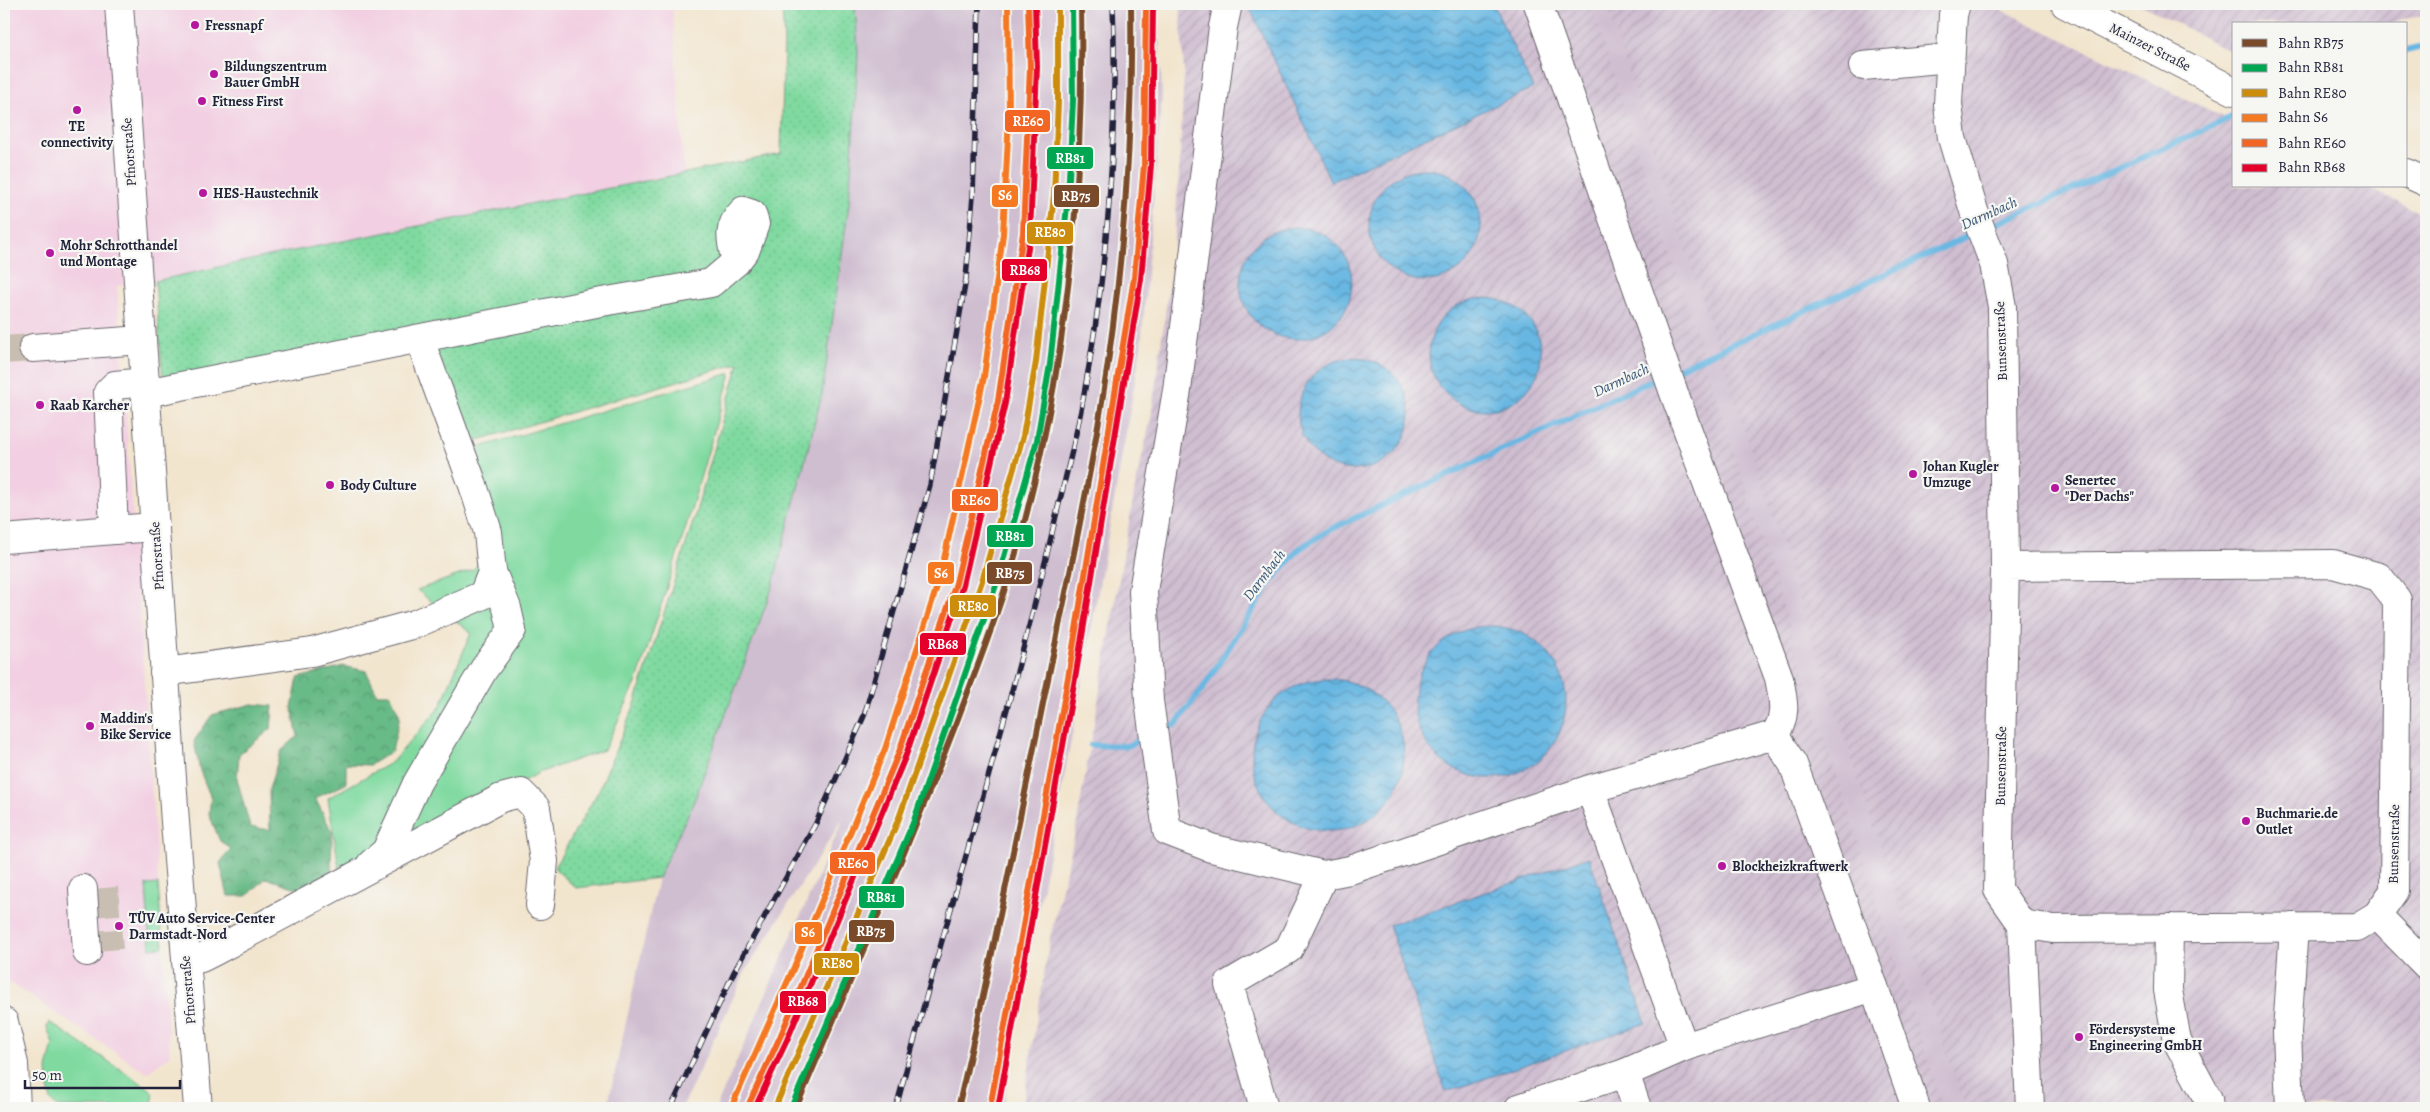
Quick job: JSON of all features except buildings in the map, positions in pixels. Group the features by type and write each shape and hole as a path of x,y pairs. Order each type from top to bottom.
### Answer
{"street":[{"name":"Pfnorstraße","path":"119,4 164,672 168,870 179,972 198,1108"},
{"path":"1228,4 1223,27 1177,390 1143,591 1150,701 1167,831 1211,848 1324,875 1350,870 1590,789 1774,735 1780,727 1784,705 1779,678 1674,393 1538,4"},
{"name":"Bunsenstraße","path":"1956,4 1953,15 1948,104 1952,138 1974,211 1994,264 2002,307 2005,567 1998,890 2022,924 2053,929 2357,927 2378,915 2394,891 2396,652 2396,600 2379,577 2333,564 2005,567"},
{"name":"Mainzer Straße","path":"2066,4 2232,89"},
{"path":"1863,66 1950,58"},
{"path":"2408,174 2426,182"},
{"path":"114,530 108,392 115,385 145,388 420,340 596,303 711,283 736,262"},
{"path":"34,348 142,340"},
{"path":"359,875 386,851 417,783 484,669 512,630 507,608 492,572 488,532 473,485 420,340"},
{"path":"4,539 155,527"},
{"path":"164,672 312,652 415,624 483,595 492,572"},
{"path":"1774,735 1793,764 1916,1108"},
{"path":"1590,789 1684,1047"},
{"path":"179,972 201,958 501,798 521,793 536,808 544,861 540,906"},
{"path":"1264,1108 1229,984 1289,948 1324,875"},
{"path":"83,889 87,952"},
{"path":"2378,915 2426,966"},
{"path":"2022,924 2030,1108"},
{"path":"2169,928 2168,990 2177,1041 2208,1099 2209,1108"},
{"path":"2290,1108 2287,1032 2294,928"},
{"path":"1519,1108 1625,1073 1684,1047 1874,988"},
{"path":"4,1022 11,1046 18,1100"},
{"path":"1625,1073 1637,1108"}],"shaded area":[{"path":"4,4 672,4 684,174 273,255 155,281 117,286 170,1056 147,1073 4,979"},
{"path":"855,4 1158,4 1162,95 1141,347 1080,694 1025,979 1003,1108 716,1108 844,817 745,972 682,1108 607,1108 658,878 694,801 772,588 822,394 849,204 858,54"},
{"path":"1180,4 1989,4 2232,121 2232,188 2369,188 2426,216 2426,1108 1022,1108 1050,938 1075,834 1135,488 1151,418 1173,256 1184,73"},
{"path":"1591,4 1606,4 1965,1108 1943,1108"},
{"path":"2140,4 2426,4 2426,16 2402,19 2396,22 2232,22 2232,52"}],"green space":[{"path":"782,4 855,4 858,54 849,204 822,394 772,588 694,801 658,878 576,888 554,868 599,790 635,704 694,519 739,363 468,443 428,333 163,381 155,281 273,255 781,154 784,44"},
{"path":"731,373 685,530 637,681 604,750 541,772 340,874 328,798 392,762 440,707 471,633 417,590 473,570 499,539 470,450"},
{"path":"343,666 366,671 377,694 390,694 400,716 392,751 370,765 346,764 346,784 315,798 332,832 331,875 306,891 266,878 247,896 228,896 220,863 231,849 220,841 209,814 211,798 200,771 194,741 212,715 252,704 273,706 271,729 239,754 237,779 250,827 270,830 269,789 281,751 298,736 292,708 298,678"},
{"path":"158,884 163,947 150,948 146,885"},
{"path":"49,1022 150,1089 154,1096 152,1102 144,1108 57,1107 51,1101 49,1092 47,1069 53,1044 47,1027"}],"water":[{"path":"1248,4 1493,4 1533,88 1331,182"},
{"path":"1425,169 1446,173 1465,185 1477,204 1481,225 1477,246 1465,265 1446,277 1425,281 1404,277 1385,265 1373,246 1369,225 1373,204 1385,185 1404,173"},
{"path":"1296,227 1317,232 1335,244 1347,262 1352,283 1347,304 1335,322 1317,334 1296,339 1275,334 1257,322 1245,304 1240,283 1245,262 1257,244 1275,232"},
{"path":"1485,298 1507,302 1525,314 1537,332 1541,354 1537,376 1525,394 1507,406 1485,410 1463,406 1445,394 1433,376 1429,354 1433,332 1445,314 1463,302"},
{"path":"1354,358 1365,359 1375,363 1393,375 1405,393 1409,403 1409,425 1405,435 1393,453 1375,465 1365,469 1354,470 1343,469 1333,465 1315,453 1303,435 1299,425 1298,414 1299,403 1303,393 1315,375 1333,363 1343,359"},
{"path":"1490,626 1505,627 1519,632 1544,648 1560,673 1565,687 1565,717 1560,731 1544,756 1519,772 1505,777 1490,778 1475,777 1461,772 1436,756 1420,731 1415,717 1414,702 1415,687 1420,673 1436,648 1461,632 1475,627"},
{"path":"1328,679 1343,680 1357,685 1382,701 1398,726 1403,740 1403,770 1398,784 1382,809 1357,825 1343,830 1328,831 1313,830 1299,825 1274,809 1258,784 1253,770 1252,755 1253,740 1258,726 1274,701 1299,685 1313,680"},
{"path":"1589,857 1646,1023 1446,1092 1389,925"}],"waterway":[{"name":"Darmbach","path":"2408,50 2426,46"},
{"name":"Darmbach","path":"1987,228 2232,117"},
{"name":"Darmbach","path":"1673,371 1975,233"},
{"name":"Darmbach","path":"1159,732 1176,724 1203,688 1272,580 1299,549 1329,530 1661,376"},
{"name":"Darmbach","path":"1091,745 1127,746 1148,737"}],"tunnel":[{"path":"4,350 33,348"},
{"path":"104,888 109,950"}],"railway":[{"path":"671,1108 734,972 816,823 864,716 930,485 966,279 973,196 979,4"},
{"path":"896,1108 1019,665 1082,405 1098,306 1109,205 1114,104 1113,4"}],"rail line":[{"name":"S6","path":"731,1108 794,967 885,749 940,577 984,377 1003,234 1009,117 1008,4"},
{"name":"RE60","path":"747,1108 780,1037 899,752 956,583 998,401 1023,233 1030,67 1028,4"},
{"name":"RB68","path":"755,1108 787,1040 906,755 963,585 1005,403 1030,234 1037,67 1035,4"},
{"name":"RE80","path":"776,1105 899,818 982,581 1023,436 1036,362 1054,195 1058,101 1058,4"},
{"name":"RB81","path":"791,1108 913,823 996,585 1037,440 1050,364 1068,197 1073,101 1072,4"},
{"name":"RB75","path":"796,1108 895,875 952,734 1001,602 1018,548 1053,393 1071,264 1080,135 1081,4"},
{"name":"RB75","path":"958,1108 993,949 1089,477 1109,358 1125,207 1130,106 1131,4"},
{"name":"RE60","path":"990,1108 1069,672 1134,278 1144,165 1146,4"},
{"name":"RB68","path":"998,1108 1076,673 1141,279 1151,165 1153,4"}],"place":[{"name":"Fressnapf","path":"195,25"},
{"name":"Bildungszentrum Bauer GmbH","path":"214,74"},
{"name":"Fitness First","path":"202,101"},
{"name":"TE connectivity","path":"77,110"},
{"name":"HES-Haustechnik","path":"203,193"},
{"name":"Mohr Schrotthandel und Montage","path":"50,253"},
{"name":"Raab Karcher","path":"40,405"},
{"name":"Johan Kugler Umzuge","path":"1913,474"},
{"name":"Body Culture","path":"330,485"},
{"name":"Senertec \"Der Dachs\"","path":"2055,488"},
{"name":"Maddin's Bike Service","path":"90,726"},
{"name":"Buchmarie.de Outlet","path":"2246,821"},
{"name":"Blockheizkraftwerk","path":"1722,866"},
{"name":"TÜV Auto Service-Center Darmstadt-Nord","path":"119,926"},
{"name":"Fördersysteme Engineering GmbH","path":"2079,1037"}]}
